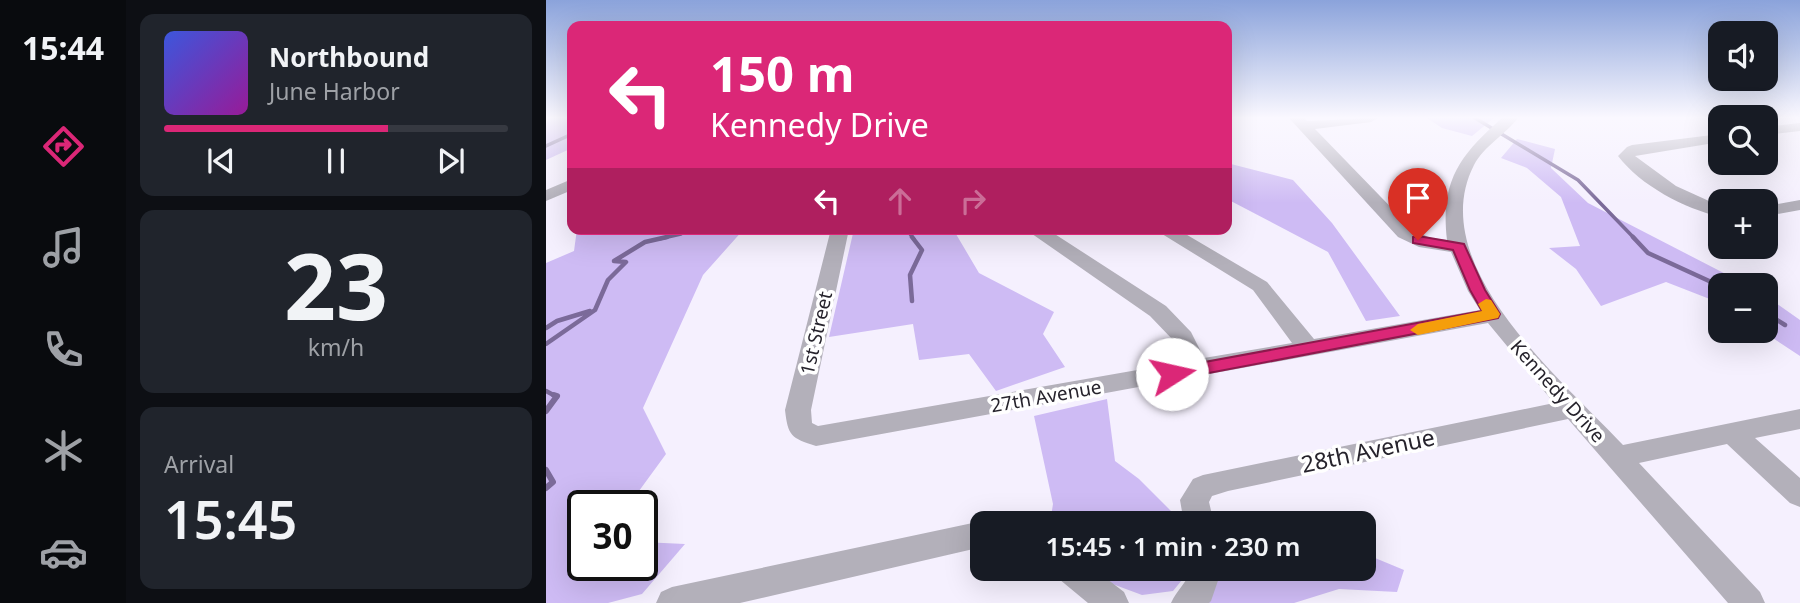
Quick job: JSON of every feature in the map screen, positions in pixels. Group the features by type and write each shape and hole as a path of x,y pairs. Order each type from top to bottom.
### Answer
{"street":[{"path":"1322,146 1405,233 1426,243 1458,247"},
{"name":"Kennedy Drive","path":"1481,146 1474,153 1461,176 1454,199 1453,219 1458,247 1477,290 1492,314 1572,409 1749,603"},
{"path":"1660,146 1632,150 1627,153 1628,159 1651,176 1708,207"},
{"path":"546,196 567,186"},
{"path":"1778,209 1800,205"},
{"name":"1st Street","path":"807,434 800,429 798,410 839,235"},
{"path":"1043,235 1158,311 1183,337 1198,369"},
{"path":"1173,235 1259,286 1309,349"},
{"name":"27th Avenue","path":"807,434 825,436 1492,314"},
{"name":"28th Avenue","path":"1196,511 1194,500 1203,487 1228,480 1572,409"},
{"path":"1616,457 1800,418"},
{"path":"1732,433 1800,495"},
{"path":"672,603 970,537"},
{"path":"1085,581 1113,603"},
{"path":"1187,603 1200,590 1203,581"}],"shaded area":[{"path":"546,146 567,146 567,150 546,160"},
{"path":"1511,146 1544,146 1555,149 1551,168 1588,203 1724,273 1708,273 1708,298 1666,282 1601,306 1576,269 1549,248 1580,246 1561,197 1527,168 1501,158"},
{"path":"1232,164 1293,180 1332,223 1400,316 1366,321 1328,252 1232,202"},
{"path":"576,235 739,235 703,275 643,408 666,454 640,490 567,490 567,581 653,581 642,594 608,603 546,603 546,263 574,251"},
{"path":"853,235 957,235 979,273 1054,312 1043,334 1065,367 996,391 969,354 919,360 913,324 829,337"},
{"path":"1778,304 1800,320 1800,356 1778,342"},
{"path":"1107,399 1115,461 1139,479 1171,511 1052,511 1053,504 1034,416"},
{"path":"658,543 685,544 658,575"},
{"path":"1376,558 1404,570 1397,592 1339,589 1294,603 1201,603 1217,582 1376,581"},
{"path":"1104,581 1181,581 1173,591 1142,595"}],"waterway":[{"path":"1522,146 1578,180 1635,239"},
{"path":"659,239 677,235"},
{"path":"911,235 914,239"},
{"path":"546,344 595,310 608,280 626,262 614,261 645,242 667,237"},
{"path":"912,237 922,250 910,275 912,301"},
{"path":"1633,237 1648,253 1708,280"},
{"path":"546,328 557,321 590,311"},
{"path":"1778,321 1785,325"},
{"path":"546,391 556,397"},
{"path":"554,395 556,397"},
{"path":"546,411 556,397"},
{"path":"546,470 553,482 546,488"}],"slow traffic":[{"path":"1418,330 1492,314 1486,304"}],"route":[{"path":"1172,374 1492,314 1477,290 1458,247 1418,240"}]}
